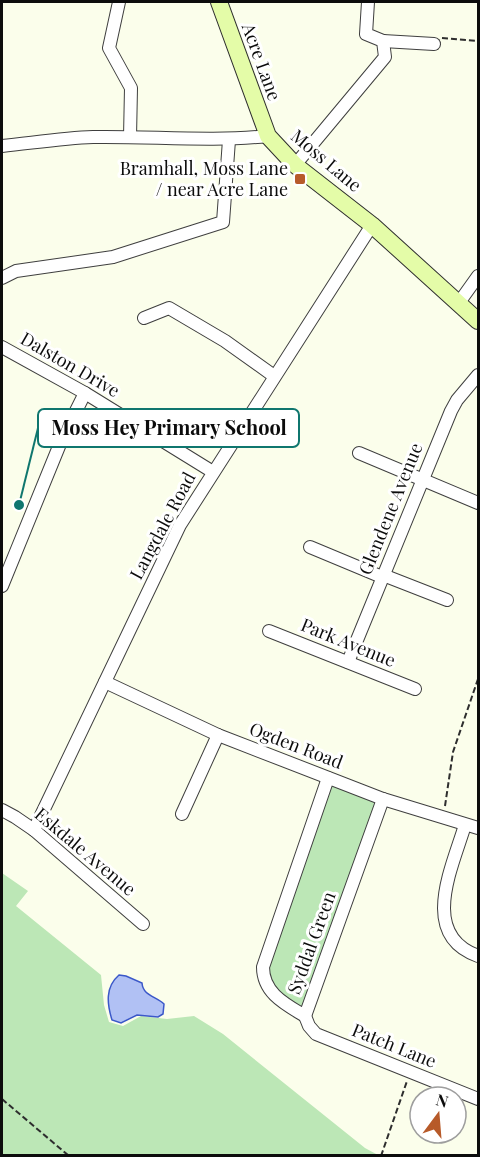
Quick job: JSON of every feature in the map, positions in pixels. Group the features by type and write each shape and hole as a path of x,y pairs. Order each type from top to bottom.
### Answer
{"main road":[{"name":"Acre Lane","path":"219,2 268,136"},
{"name":"Moss Lane","path":"268,136 295,165 372,225 478,321"}],"street":[{"path":"119,2 110,48 131,88 130,137"},
{"path":"368,2 366,34 383,41 434,44"},
{"path":"295,165 385,57 383,41"},
{"name":"Moss Lane","path":"2,146 69,138 229,140 268,136"},
{"path":"2,278 16,271 113,257 223,222 229,140"},
{"name":"Langdale Road","path":"34,830 180,525 372,225"},
{"path":"458,304 478,276"},
{"path":"144,318 169,308 225,341 274,376"},
{"name":"Dalston Drive","path":"2,347 85,393 213,472"},
{"name":"Glendene Avenue","path":"348,662 451,411 457,400 478,375"},
{"path":"2,586 62,439 85,393"},
{"path":"359,453 478,503"},
{"path":"310,547 447,600"},
{"name":"Park Avenue","path":"269,631 415,689"},
{"name":"Ogden Road","path":"105,682 218,735 383,799 478,828"},
{"path":"182,814 218,735"},
{"name":"Syddal Green","path":"328,778 263,967 263,978 267,988 287,1005 305,1016 383,799"},
{"name":"Eskdale Avenue","path":"2,810 34,830 143,924"},
{"path":"465,825 446,889 444,922 452,938 465,951 478,956"},
{"name":"Patch Lane","path":"305,1016 309,1026 316,1034 478,1100"}],"path":[{"path":"434,44 437,38 478,41"},
{"path":"443,818 453,752 478,679"},
{"path":"381,1155 410,1072"},
{"path":"2,1099 69,1155"}],"green space":[{"path":"328,778 383,799 305,1016 263,978"},
{"path":"2,873 28,891 16,906 101,975 104,1005 109,1022 123,1026 141,1016 167,1019 194,1016 223,1034 365,1148 378,1155 2,1155"}],"water":[{"path":"119,975 142,983 147,993 164,1004 163,1014 158,1017 137,1015 121,1023 112,1020 108,996 111,985"}],"place":[{"name":"Bramhall, Moss Lane / near Acre Lane","path":"300,179"},
{"name":"Moss Hey Primary School","path":"19,505"}]}
